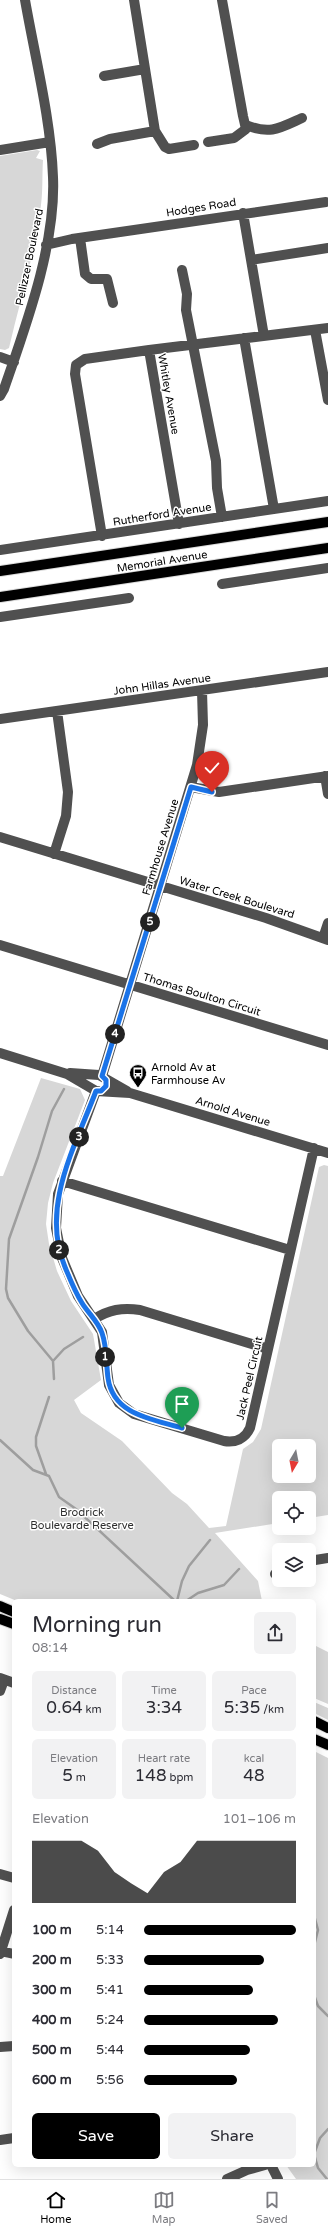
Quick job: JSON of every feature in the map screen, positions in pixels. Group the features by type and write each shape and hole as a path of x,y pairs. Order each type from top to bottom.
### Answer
{"main road":[{"name":"Memorial Avenue","path":"0,571 328,522"},
{"name":"Memorial Avenue","path":"0,597 328,548"},
{"path":"0,1606 12,1611"},
{"path":"0,1619 12,1623"},
{"path":"316,1722 328,1728"},
{"path":"316,1740 328,1745"}],"street":[{"name":"Pellizzer Boulevard","path":"0,396 14,362 30,314 46,245 53,178 50,142 25,0"},
{"path":"134,0 155,131 165,147 169,148 194,145"},
{"path":"208,142 234,138 246,130 222,0"},
{"path":"104,76 145,69"},
{"path":"246,125 257,130 274,131 302,118"},
{"path":"97,144 110,139 155,131"},
{"path":"0,150 50,142"},
{"name":"Hodges Road","path":"46,245 80,238 326,202"},
{"path":"243,213 264,336"},
{"path":"80,238 85,274 91,279 107,279 114,303"},
{"path":"251,260 328,248"},
{"path":"182,270 187,294 186,310 194,344 216,461 217,488 222,517"},
{"path":"149,350 328,328"},
{"path":"315,330 328,400"},
{"path":"244,338 274,509"},
{"name":"Whitley Avenue","path":"102,536 82,425 75,373 76,365 85,359 149,350 179,524"},
{"path":"0,357 14,362"},
{"name":"Rutherford Avenue","path":"0,550 102,536 328,501"},
{"path":"222,584 328,568"},
{"path":"0,617 129,598"},
{"name":"John Hillas Avenue","path":"0,719 328,672"},
{"name":"Farmhouse Avenue","path":"101,1076 131,985 191,787 202,740 202,691"},
{"path":"54,854 66,816 68,792 57,711"},
{"path":"191,787 219,792 327,776 328,794"},
{"name":"Water Creek Boulevard","path":"0,837 266,918 326,939"},
{"path":"326,939 328,923"},
{"name":"Thomas Boulton Circuit","path":"0,945 328,1046"},
{"name":"Arnold Avenue","path":"0,1053 67,1074 97,1090 130,1093 328,1153"},
{"name":"Arnold Avenue","path":"67,1074 101,1076 130,1093"},
{"path":"101,1076 106,1086 97,1090 91,1082 101,1076"},
{"name":"Jack Peel Circuit","path":"97,1090 62,1181 56,1217 59,1249 78,1296 94,1319 103,1337 109,1385 119,1403 129,1411 140,1416 229,1442 243,1438 250,1428 314,1148"},
{"path":"62,1181 290,1250"},
{"path":"94,1319 107,1312 118,1309 140,1310 268,1349"},
{"path":"316,1561 328,1558"},
{"path":"0,1691 2,1679 12,1682"},
{"path":"0,1874 12,1877"},
{"path":"12,1916 1,1952 12,1954"},
{"path":"0,2047 12,2046"},
{"path":"0,2140 12,2138"},
{"path":"227,2179 258,2167"},
{"path":"272,2167 278,2179"}],"green space":[{"path":"37,150 40,151 36,158 43,160 42,199 31,259 9,348 5,350 0,349 0,156"},
{"name":"Brodrick Boulevarde Reserve","path":"41,1078 80,1089 85,1100 53,1183 48,1203 46,1224 49,1244 57,1271 71,1301 93,1334 101,1380 74,1400 81,1413 122,1441 172,1493 187,1504 209,1528 226,1526 243,1449 253,1442 261,1429 319,1167 324,1165 328,1166 328,1515 316,1517 316,1491 272,1491 272,1524 215,1533 258,1581 262,1599 12,1599 0,1594 0,1176 3,1176"},
{"path":"316,1646 328,1652 328,1704 316,1699"},
{"path":"316,1703 328,1708 328,1720 316,1714"},
{"path":"316,1752 328,1758 328,2179 296,2179 287,2167 316,2167"}],"waterway":[{"path":"54,1379 53,1361 28,1331 8,1298 6,1289 9,1239 38,1157 52,1111 64,1089"},
{"path":"53,1361 64,1349 83,1337"},
{"path":"46,1474 36,1446 36,1437 49,1397"},
{"path":"0,1440 33,1470 49,1476 59,1497 76,1509 173,1599"},
{"path":"178,1599 182,1581 189,1566 210,1540"},
{"path":"189,1599 198,1593 224,1585 239,1569"},
{"path":"316,1922 318,1930 316,1938"},
{"path":"316,2000 318,2006 328,2016"},
{"path":"316,2149 320,2138 328,2129"},
{"path":"316,2161 318,2168 327,2179"}],"place":[{"name":"Arnold Av at Farmhouse Av","path":"138,1088"}],"route":[{"path":"182,1428 134,1414 119,1403 115,1398 109,1385 102,1332 98,1323 78,1296 59,1249 56,1228 56,1205 62,1181 96,1091 101,1091 104,1089 107,1083 102,1076 191,787 212,792"}]}
